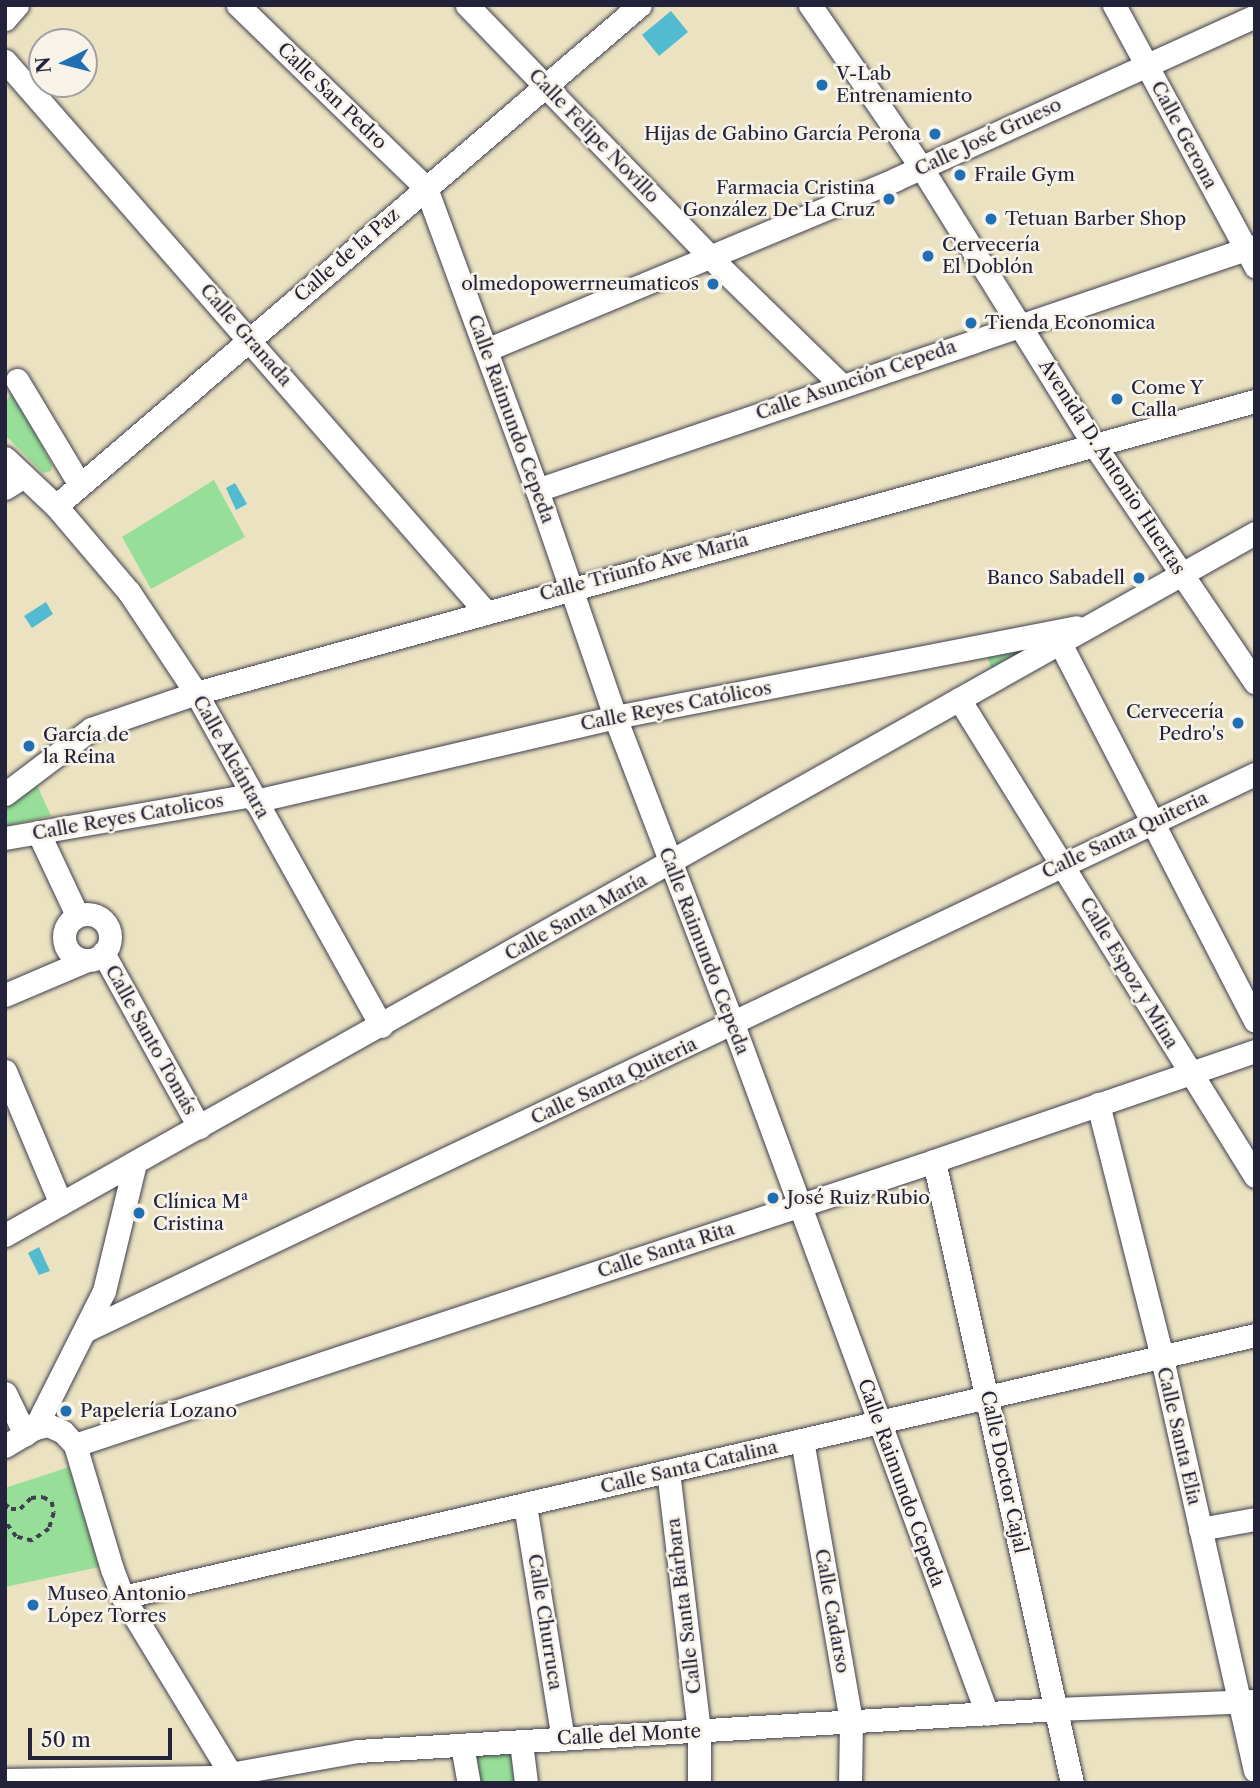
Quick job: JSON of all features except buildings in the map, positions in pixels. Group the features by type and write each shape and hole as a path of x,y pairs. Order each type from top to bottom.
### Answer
{"street":[{"path":"5,19 17,5"},
{"name":"Calle San Pedro","path":"237,5 426,187"},
{"name":"Calle Felipe Novillo","path":"467,5 709,256 841,385"},
{"name":"Calle de la Paz","path":"56,506 640,5"},
{"name":"Avenida D. Antonio Huertas","path":"810,5 921,167 1021,323 1093,443 1255,682"},
{"name":"Calle Gerona","path":"1114,5 1252,254"},
{"name":"Calle José Grueso","path":"486,349 921,167 1255,16"},
{"name":"Calle Granada","path":"5,61 485,611"},
{"name":"Calle Raimundo Cepeda","path":"426,187 537,490 615,717 733,1024 986,1714"},
{"name":"Calle Asunción Cepeda","path":"537,490 1021,323 1252,254"},
{"path":"17,380 80,485"},
{"name":"Calle Triunfo Ave María","path":"5,794 91,729 196,693 570,587 1255,401"},
{"name":"Calle Alcántara","path":"5,458 15,482 56,506 130,592 196,693 381,1026"},
{"name":"Calle Santa María","path":"5,1235 959,699 1100,623 1255,533"},
{"name":"Calle Reyes Católicos","path":"253,798 615,717 1100,623"},
{"path":"1060,643 1255,1021"},
{"name":"Calle Espoz y Mina","path":"959,699 1255,1176"},
{"name":"Calle Santa Quiteria","path":"86,1330 1255,774"},
{"name":"Calle Reyes Catolicos","path":"5,838 253,798"},
{"path":"38,832 77,915"},
{"path":"5,995 95,956 110,940 107,926 98,916 77,915 66,925 64,940 70,953 95,956"},
{"name":"Calle Santo Tomás","path":"95,956 199,1127"},
{"name":"Calle Santa Rita","path":"75,1446 934,1161 1255,1051"},
{"path":"5,1071 61,1204"},
{"name":"Calle Santa Elia","path":"1098,1104 1161,1357 1200,1529 1246,1701 1255,1770"},
{"name":"Calle Doctor Cajal","path":"934,1161 1072,1783"},
{"path":"30,1431 86,1330 104,1290 135,1163"},
{"name":"Calle Santa Catalina","path":"123,1597 1255,1335"},
{"path":"5,1393 30,1431"},
{"path":"5,1446 30,1431 48,1425 63,1432 75,1446 123,1597 232,1778"},
{"name":"Calle Cadarso","path":"802,1440 851,1722 850,1783"},
{"name":"Calle Santa Bárbara","path":"668,1471 699,1731 699,1783"},
{"name":"Calle Churruca","path":"524,1505 563,1739"},
{"path":"1200,1529 1255,1519"},
{"name":"Calle del Monte","path":"5,1780 232,1778 358,1751 1056,1709 1246,1701"},
{"path":"521,1742 526,1783"},
{"path":"462,1745 469,1783"}],"path":[{"path":"5,1504 11,1509 20,1509 32,1498 43,1497 52,1502 54,1513 49,1529 32,1541 16,1537 5,1522"}],"green space":[{"path":"13,391 52,465 51,471 43,473 5,435 5,403"},
{"path":"214,480 245,537 151,589 122,537"},
{"path":"1050,640 993,674 986,653"},
{"path":"37,785 51,816 5,826 5,808"},
{"path":"69,1467 99,1567 5,1587 5,1488"},
{"path":"521,1742 526,1783 469,1783 462,1745"}],"water":[{"path":"671,11 688,32 659,56 642,35"},
{"path":"235,483 247,504 236,510 226,488"},
{"path":"46,602 53,614 32,628 24,616"},
{"path":"39,1247 50,1271 39,1275 28,1253"}],"place":[{"name":"V-Lab Entrenamiento","path":"822,85"},
{"name":"Hijas de Gabino García Perona","path":"935,134"},
{"name":"Fraile Gym","path":"960,175"},
{"name":"Farmacia Cristina González De La Cruz","path":"889,199"},
{"name":"Tetuan Barber Shop","path":"991,219"},
{"name":"Cervecería El Doblón","path":"928,256"},
{"name":"olmedopowerrneumaticos","path":"713,284"},
{"name":"Tienda Economica","path":"971,323"},
{"name":"Come Y Calla","path":"1117,399"},
{"name":"Banco Sabadell","path":"1139,578"},
{"name":"Cervecería Pedro's","path":"1238,723"},
{"name":"García de la Reina","path":"29,746"},
{"name":"José Ruiz Rubio","path":"773,1198"},
{"name":"Clínica Mª Cristina","path":"139,1213"},
{"name":"Papelería Lozano","path":"66,1411"},
{"name":"Museo Antonio López Torres","path":"33,1605"}]}
